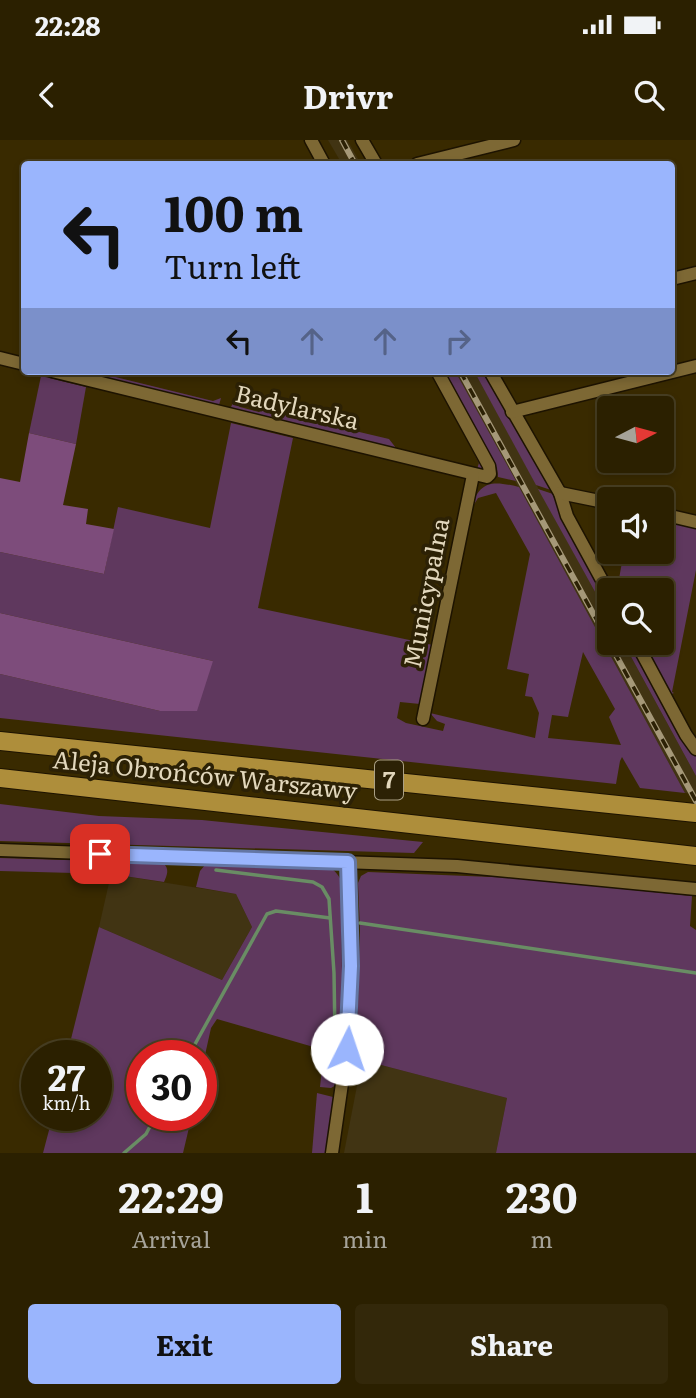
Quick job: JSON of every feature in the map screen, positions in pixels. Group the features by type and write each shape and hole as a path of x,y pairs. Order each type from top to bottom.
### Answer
{"main road":[{"name":"Aleja Obrońców Warszawy","path":"0,741 696,813"},
{"name":"Aleja Obrońców Warszawy","path":"0,778 696,856"}],"street":[{"path":"311,140 322,161"},
{"path":"362,140 374,161"},
{"path":"429,161 514,140"},
{"path":"675,278 696,273"},
{"path":"0,358 21,363"},
{"path":"675,371 696,366"},
{"name":"Badylarska","path":"69,375 484,477 490,474 489,466 439,375"},
{"path":"492,375 560,493 567,516 601,578"},
{"path":"512,412 660,375"},
{"name":"Municypalna","path":"423,719 473,475"},
{"path":"560,493 597,501"},
{"path":"674,517 696,522"},
{"path":"643,655 686,735 696,748"},
{"path":"0,850 515,870 695,889"},
{"path":"332,1153 350,1010 348,862"}],"shaded area":[{"path":"328,140 347,140 359,161 340,161"},
{"path":"87,375 107,375 213,401 221,398 219,405"},
{"path":"445,375 457,375 516,481 498,477 497,468"},
{"path":"457,375 476,375 597,595 597,632"},
{"path":"476,375 488,375 551,490 536,485"},
{"path":"41,376 86,387 76,444 29,433"},
{"path":"234,401 240,407 259,412 262,409 389,439 396,448 477,469 479,463 461,424 483,467 481,470 230,409"},
{"path":"231,423 293,438 258,608 433,645 420,704 400,702 397,718 406,723 443,731 445,724 437,721 430,713 535,738 539,713 532,697 525,696 529,674 507,669 530,554 496,493 478,498 470,511 477,494 487,485 519,487 597,631 597,655 610,655 685,793 640,788 622,757 616,784 0,718 0,674 160,711 213,661 0,613 0,552 104,574 118,507 210,528","holes":["583,652 615,709 609,717 621,745 548,738 552,715 568,717"]},
{"path":"29,433 76,444 63,505 88,509 86,524 114,529 104,574 0,552 0,478 20,482"},
{"path":"538,489 553,494 560,515 597,581 597,595"},
{"path":"674,523 696,528 696,570 672,692 674,693 671,694 648,655 674,655 674,578 619,578 622,564 674,564"},
{"path":"0,613 213,661 197,711 160,711 0,674"},
{"path":"610,655 630,655 696,776 696,794 685,793"},
{"path":"630,655 637,655 686,745 696,755 696,776"},
{"path":"0,804 99,816 202,820 423,842 414,853 0,841"},
{"path":"0,858 163,863 167,872 164,882 111,874 0,871"},
{"path":"205,865 327,866 339,876 343,885 342,1041 339,1044 325,1043 325,1050 340,1055 336,1085 331,1088 320,1087 324,1050 217,1019 211,1028 208,1040 126,1040 126,1131 188,1131 183,1153 43,1153 49,1131 112,1131 112,1040 71,1040 99,927 222,980 252,927 236,894 196,887 200,871"},
{"path":"368,872 517,878 692,896 690,926 696,930 696,1153 496,1153 507,1098 362,1060 357,1043 360,930 358,883 361,876"},
{"path":"111,874 236,894 252,927 222,980 99,927"},
{"path":"362,1060 507,1098 496,1153 344,1153"},
{"path":"317,1093 333,1097 328,1153 312,1153"}],"waterway":[{"path":"216,870 313,882 322,887 329,899 335,1036"},
{"path":"197,1040 267,914 276,911 330,918"},
{"path":"360,923 696,973"},
{"path":"124,1153 148,1131"}],"railway":[{"path":"342,140 353,161"},
{"path":"462,375 696,801"}],"route":[{"path":"100,854 348,862 351,966 347,1049"}]}
